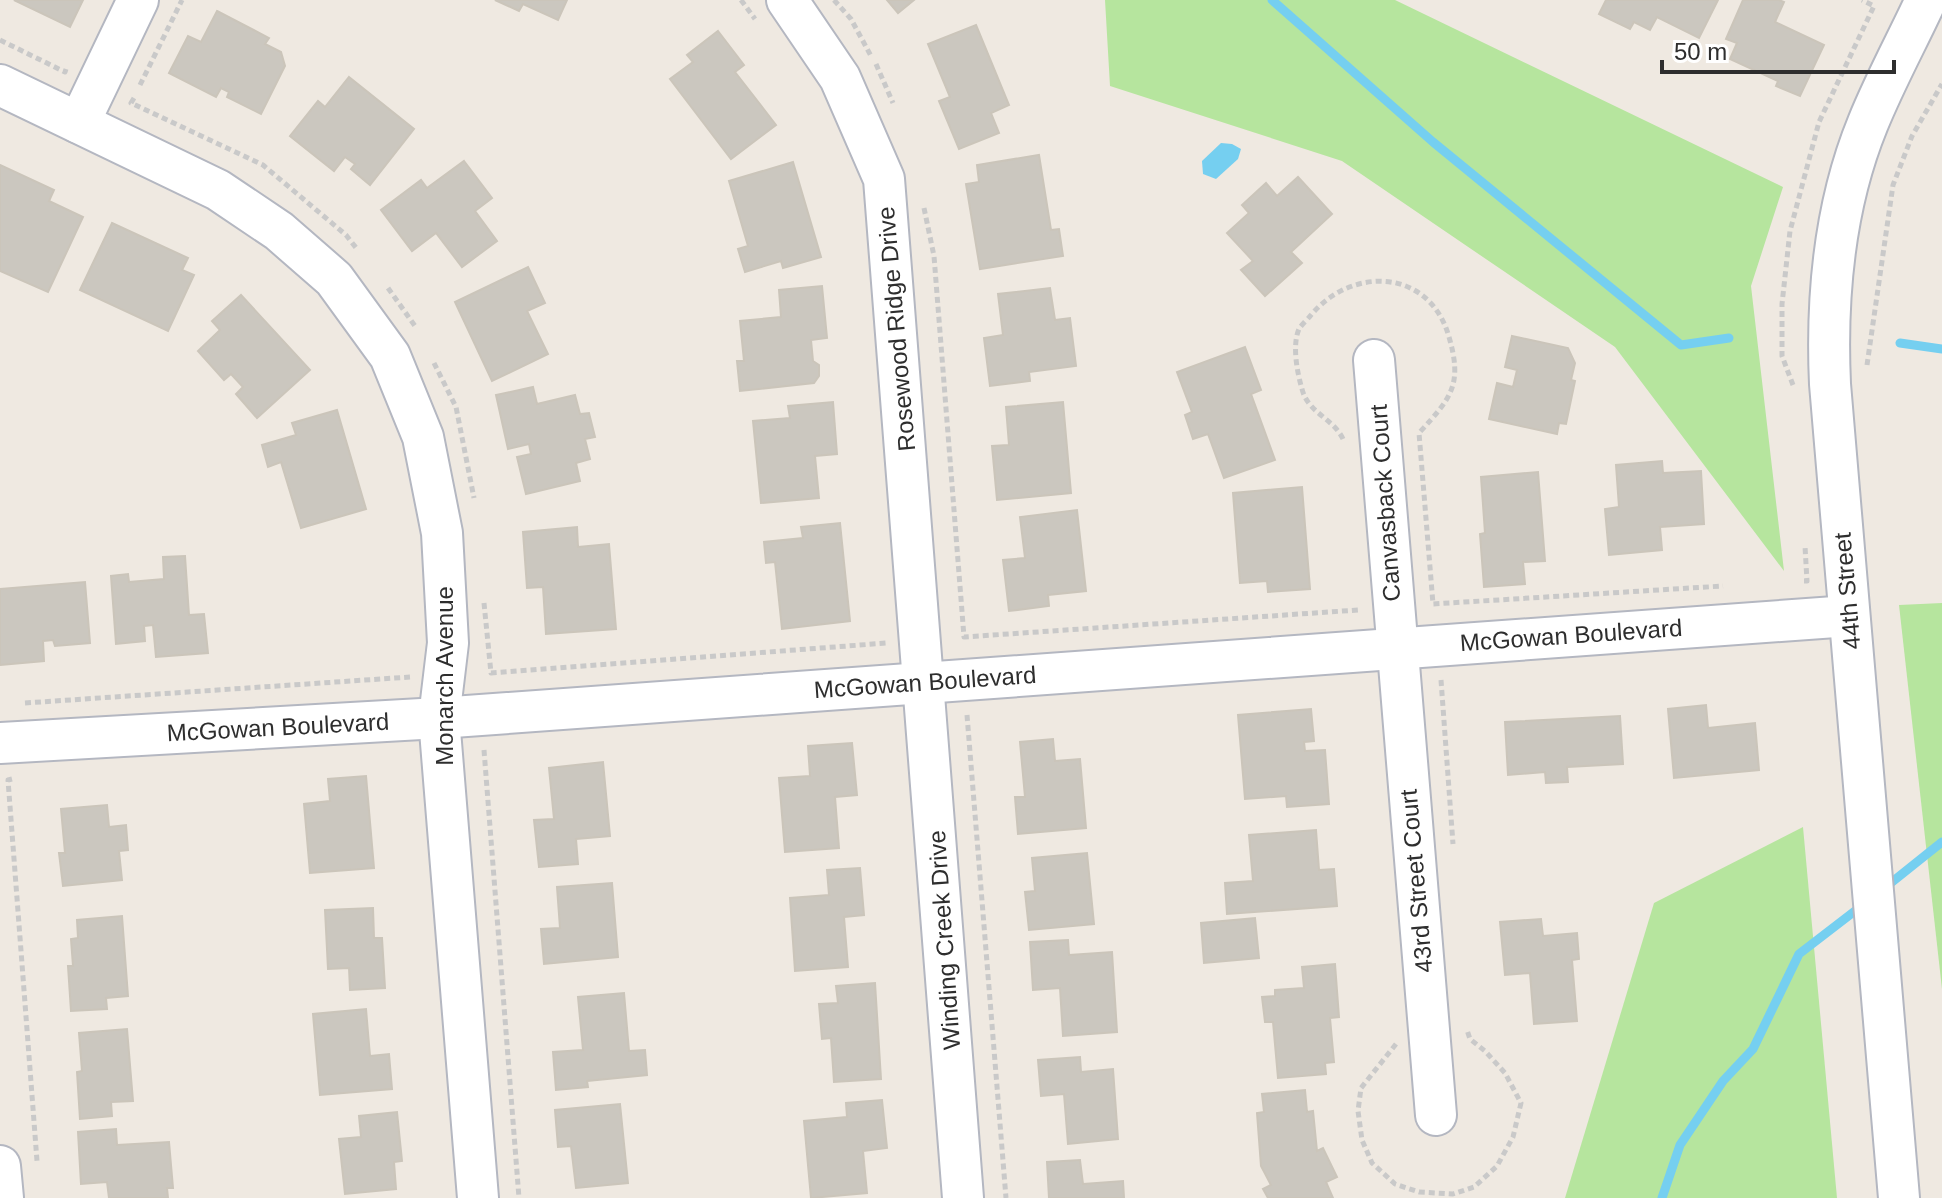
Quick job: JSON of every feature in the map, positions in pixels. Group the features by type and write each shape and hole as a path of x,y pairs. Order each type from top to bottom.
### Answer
{"street":[{"path":"79,123 138,0"},
{"name":"44th Street","path":"1899,1198 1827,330 1832,259 1846,189 1868,124 1926,0"},
{"name":"Rosewood Ridge Drive","path":"772,11 840,78 884,179 924,682"},
{"name":"Monarch Avenue","path":"0,85 218,190 279,231 334,279 390,356 423,437 442,533 448,643 439,718 478,1198"},
{"name":"Canvasback Court","path":"1374,360 1396,647"},
{"name":"McGowan Boulevard","path":"0,743 439,718 1849,616"},
{"name":"43rd Street Court","path":"1396,647 1436,1115"},
{"name":"Winding Creek Drive","path":"924,682 963,1198"},
{"path":"3,1198 19,1168"}],"path":[{"path":"182,0 131,103 263,165 346,235 364,258"},
{"path":"741,0 772,11"},
{"path":"0,40 65,72 72,57"},
{"path":"1866,372 1893,185 1912,136 1942,84"},
{"path":"382,280 416,327"},
{"path":"429,354 456,407 475,505"},
{"path":"484,597 491,673 893,643"},
{"path":"16,704 419,676"},
{"path":"1453,856 1439,680 1455,679"},
{"path":"983,713 967,714 1006,1198"},
{"path":"484,746 519,1198"},
{"path":"19,1168 8,780 24,779"},
{"path":"1396,1044 1361,1088 1358,1111 1362,1140 1372,1163 1395,1184 1419,1192 1453,1194 1474,1187 1497,1166 1508,1147 1521,1103 1505,1073 1470,1039 1466,1015"}],"green space":[{"path":"1105,0 1395,0 1783,187 1751,286 1784,571 1615,347 1342,161 1110,86"},
{"path":"1942,603 1942,989 1899,605"},
{"path":"1803,827 1837,1198 1565,1198 1654,903"}],"water":[{"path":"1221,143 1241,149 1238,159 1216,179 1203,174 1202,161"}],"building":[{"path":"14,0 83,0 70,27"},
{"path":"495,0 567,0 558,20 523,4 519,11"},
{"path":"887,0 914,0 898,13"},
{"path":"1606,0 1718,0 1699,38 1657,17 1650,30 1634,22 1630,29 1599,14"},
{"path":"1743,0 1784,2 1775,22 1824,45 1800,96 1776,86 1778,81 1730,59 1737,43 1726,39"},
{"path":"217,11 269,38 265,44 281,52 285,66 261,114 227,97 229,92 221,88 216,97 169,73 188,36 201,42"},
{"path":"976,25 1009,105 991,113 999,133 959,149 939,101 950,97 928,44"},
{"path":"718,31 744,65 735,72 776,125 731,159 670,79 693,62 687,55"},
{"path":"349,77 414,129 370,185 351,169 355,164 345,157 334,171 290,136 318,101 325,107"},
{"path":"1039,155 1051,230 1059,229 1063,256 980,269 966,184 979,182 977,165"},
{"path":"464,161 492,198 475,211 497,241 462,267 436,233 412,251 381,210 421,180 427,188"},
{"path":"793,162 821,257 783,268 781,261 745,272 738,249 748,246 729,181"},
{"path":"0,165 54,190 49,201 83,217 48,292 0,271"},
{"path":"1298,177 1332,214 1291,252 1302,263 1265,296 1241,270 1253,261 1227,233 1249,213 1242,205 1266,183 1277,196"},
{"path":"112,223 188,258 182,270 194,275 168,331 80,290"},
{"path":"528,267 545,303 527,311 548,354 492,381 455,302"},
{"path":"822,286 827,338 811,340 813,361 819,365 819,376 814,383 740,391 737,361 744,361 740,321 781,317 779,290"},
{"path":"1050,288 1055,320 1070,318 1076,366 1029,372 1030,381 990,386 984,338 1003,335 998,294"},
{"path":"241,295 310,370 257,418 236,394 243,387 231,374 224,380 198,351 220,330 212,321"},
{"path":"1512,336 1568,348 1575,363 1571,380 1575,381 1566,424 1559,423 1557,434 1489,419 1497,383 1513,387 1517,370 1505,367"},
{"path":"1245,347 1261,390 1251,394 1275,460 1224,478 1208,434 1193,439 1185,415 1192,412 1177,372"},
{"path":"533,387 537,404 575,395 580,414 589,413 595,437 585,439 590,459 576,463 580,481 526,494 517,457 531,454 529,444 508,449 496,395"},
{"path":"833,402 837,454 815,456 819,498 761,503 753,421 790,418 788,406"},
{"path":"1063,402 1071,493 997,500 992,446 1009,445 1006,407"},
{"path":"337,410 366,509 301,528 281,462 268,467 262,445 296,435 292,423"},
{"path":"1662,461 1663,473 1701,471 1704,524 1660,527 1662,550 1609,555 1605,509 1619,507 1616,465"},
{"path":"1538,472 1545,561 1523,562 1525,584 1484,587 1480,534 1485,533 1481,477"},
{"path":"1302,487 1310,589 1268,592 1267,581 1240,583 1233,493"},
{"path":"1077,510 1086,591 1048,595 1049,606 1009,611 1003,560 1025,558 1020,517"},
{"path":"840,523 850,621 782,629 775,562 766,563 764,542 803,538 801,527"},
{"path":"577,527 578,547 609,544 616,629 546,634 543,587 527,588 523,532"},
{"path":"185,556 189,615 204,614 208,653 156,657 153,625 144,626 145,641 116,644 111,576 128,574 129,582 164,579 163,557"},
{"path":"85,582 90,643 55,646 53,640 43,641 44,661 0,665 0,589"},
{"path":"1706,705 1708,728 1755,723 1759,770 1674,778 1668,709"},
{"path":"1311,709 1314,741 1304,742 1305,751 1325,750 1329,804 1287,807 1286,796 1245,799 1238,715"},
{"path":"1620,716 1623,764 1567,767 1568,782 1546,783 1545,772 1508,775 1505,722"},
{"path":"1053,739 1055,761 1080,759 1086,828 1018,834 1015,797 1025,797 1020,742"},
{"path":"852,743 857,795 835,797 839,848 785,852 779,778 810,776 808,746"},
{"path":"603,762 610,836 576,839 578,864 539,867 534,820 554,819 549,768"},
{"path":"366,776 374,868 310,873 304,804 330,801 328,779"},
{"path":"107,805 109,827 126,825 128,850 119,851 122,880 63,886 59,853 65,853 61,809"},
{"path":"1316,830 1319,870 1334,869 1337,906 1227,914 1225,883 1253,881 1249,835"},
{"path":"1087,853 1094,924 1029,930 1025,892 1035,891 1032,858"},
{"path":"860,868 864,915 844,917 848,967 795,971 790,898 829,895 827,870"},
{"path":"612,883 618,957 544,964 541,929 560,928 557,887"},
{"path":"373,908 374,938 382,938 385,988 350,990 349,968 328,969 325,910"},
{"path":"122,916 128,996 106,998 107,1009 71,1011 68,966 73,966 71,939 78,938 77,920"},
{"path":"1255,918 1259,958 1204,963 1201,923"},
{"path":"1541,919 1543,936 1577,933 1579,959 1572,960 1577,1021 1534,1024 1530,973 1505,975 1500,922"},
{"path":"1068,940 1069,955 1112,952 1117,1032 1063,1036 1060,988 1033,990 1030,942"},
{"path":"1335,964 1339,1017 1330,1018 1334,1062 1325,1063 1326,1074 1278,1078 1273,1022 1265,1022 1262,997 1275,996 1275,990 1304,988 1302,967"},
{"path":"875,983 881,1079 834,1082 831,1038 822,1039 819,1004 838,1003 836,986"},
{"path":"624,993 629,1051 645,1050 647,1075 587,1081 588,1087 556,1090 553,1052 583,1050 578,997"},
{"path":"366,1009 370,1056 389,1054 392,1089 320,1095 313,1014"},
{"path":"127,1029 133,1101 111,1102 112,1116 80,1119 77,1072 82,1071 79,1033"},
{"path":"1080,1057 1081,1072 1113,1069 1118,1139 1068,1144 1064,1094 1041,1096 1038,1060"},
{"path":"1305,1090 1307,1112 1313,1111 1317,1151 1323,1148 1337,1177 1326,1182 1333,1198 1268,1198 1263,1189 1271,1185 1261,1166 1257,1113 1264,1112 1262,1094"},
{"path":"882,1100 887,1148 863,1151 867,1193 811,1198 804,1121 847,1117 846,1103"},
{"path":"620,1104 628,1183 576,1188 571,1146 558,1147 555,1110"},
{"path":"397,1112 402,1161 394,1162 396,1189 345,1194 339,1139 361,1137 359,1116"},
{"path":"116,1129 117,1145 169,1142 173,1188 167,1188 168,1198 109,1198 107,1182 81,1184 78,1132"},
{"path":"1080,1160 1083,1184 1123,1181 1124,1198 1049,1198 1047,1162"}],"waterway":[{"path":"1272,0 1433,142 1681,345 1729,338"},
{"path":"1900,343 1942,349"},
{"path":"1882,890 1942,842"},
{"path":"1662,1198 1680,1145 1723,1081 1753,1049 1799,954 1864,904"}]}
